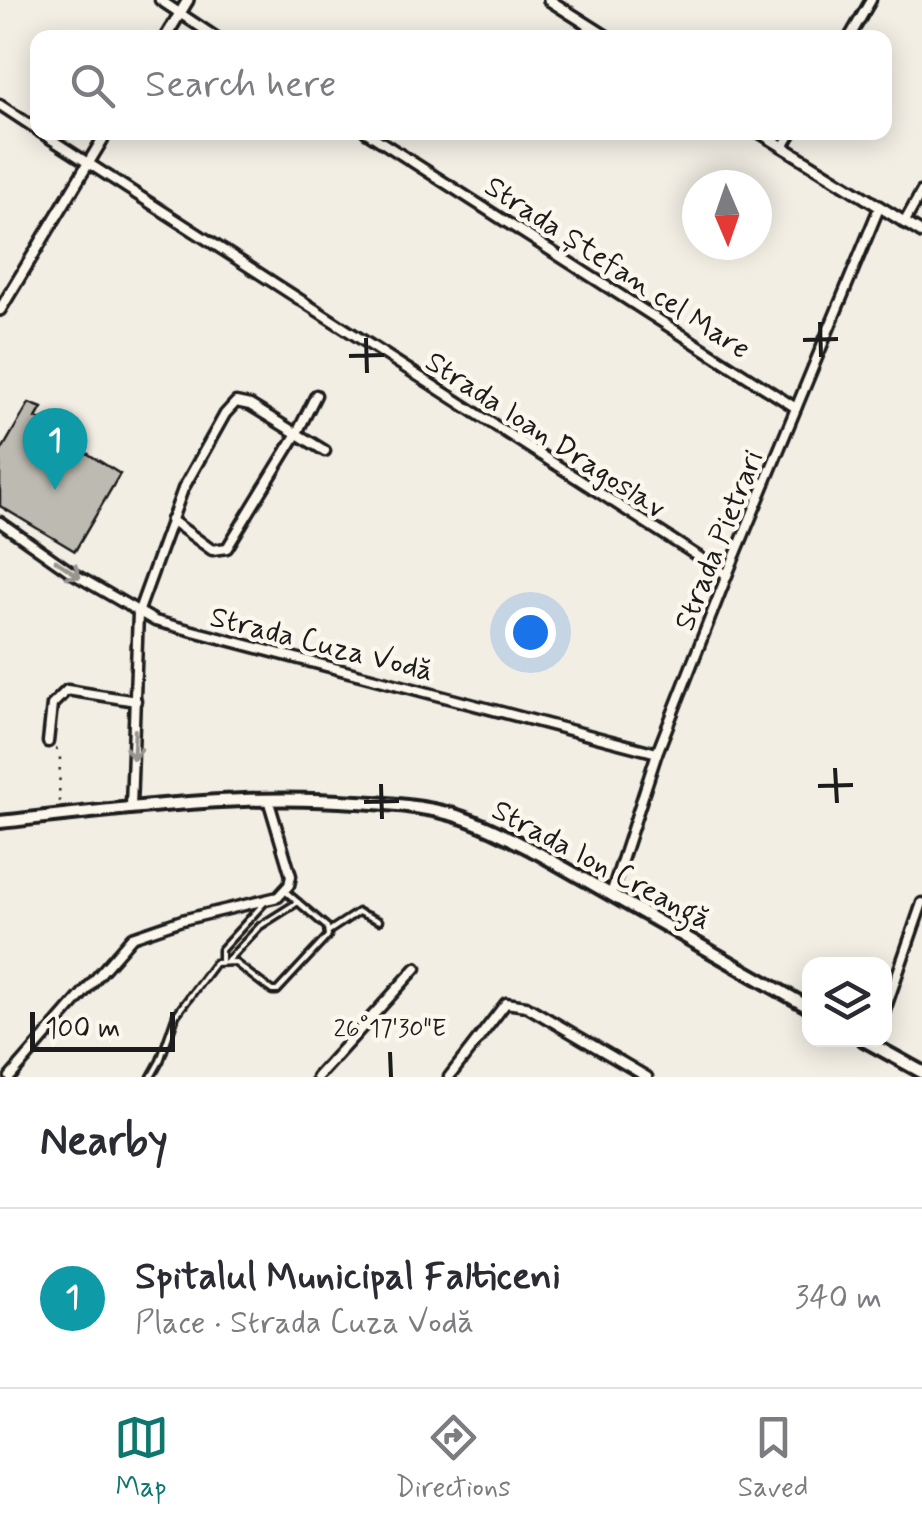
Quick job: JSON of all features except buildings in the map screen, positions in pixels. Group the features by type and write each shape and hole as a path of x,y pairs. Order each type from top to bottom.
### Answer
{"main road":[{"name":"Strada Ion Creangă","path":"0,822 131,807 268,799 373,803 456,816 509,838 802,1003"},
{"path":"881,1047 922,1072"}],"street":[{"path":"160,0 205,30"},
{"path":"170,30 188,0"},
{"path":"549,0 596,30"},
{"path":"854,30 871,0"},
{"name":"Strada Ioan Dragoslav","path":"0,105 30,126"},
{"name":"Strada Ioan Dragoslav","path":"51,140 727,576"},
{"path":"0,310 102,140"},
{"name":"Strada Ștefan cel Mare","path":"378,140 796,408"},
{"path":"772,140 922,233"},
{"path":"783,147 787,140"},
{"path":"904,222 922,191"},
{"name":"Strada Pietrari","path":"611,894 657,754 880,208"},
{"path":"170,520 212,550 228,548 316,395"},
{"path":"131,807 138,613 170,520 224,414 236,402 250,405 325,450"},
{"name":"Strada Cuza Vodă","path":"0,522 138,613 173,628 657,754"},
{"path":"48,742 52,704 67,690 136,701"},
{"path":"0,1068 10,1077 132,937 285,891 291,876 268,799"},
{"path":"892,990 922,902"},
{"path":"316,1077 416,968"},
{"path":"449,1077 506,1003 514,1002 647,1077"}],"lane":[{"path":"285,891 329,931"},
{"path":"268,899 221,950 224,961 272,991 277,991 329,931 358,912 378,921"},
{"path":"151,1077 176,1015 202,977 260,926 298,902"}],"path":[{"path":"48,742 60,756 58,816"}],"place":[{"name":"Spitalul Municipal Falticeni","path":"55,490"}]}
